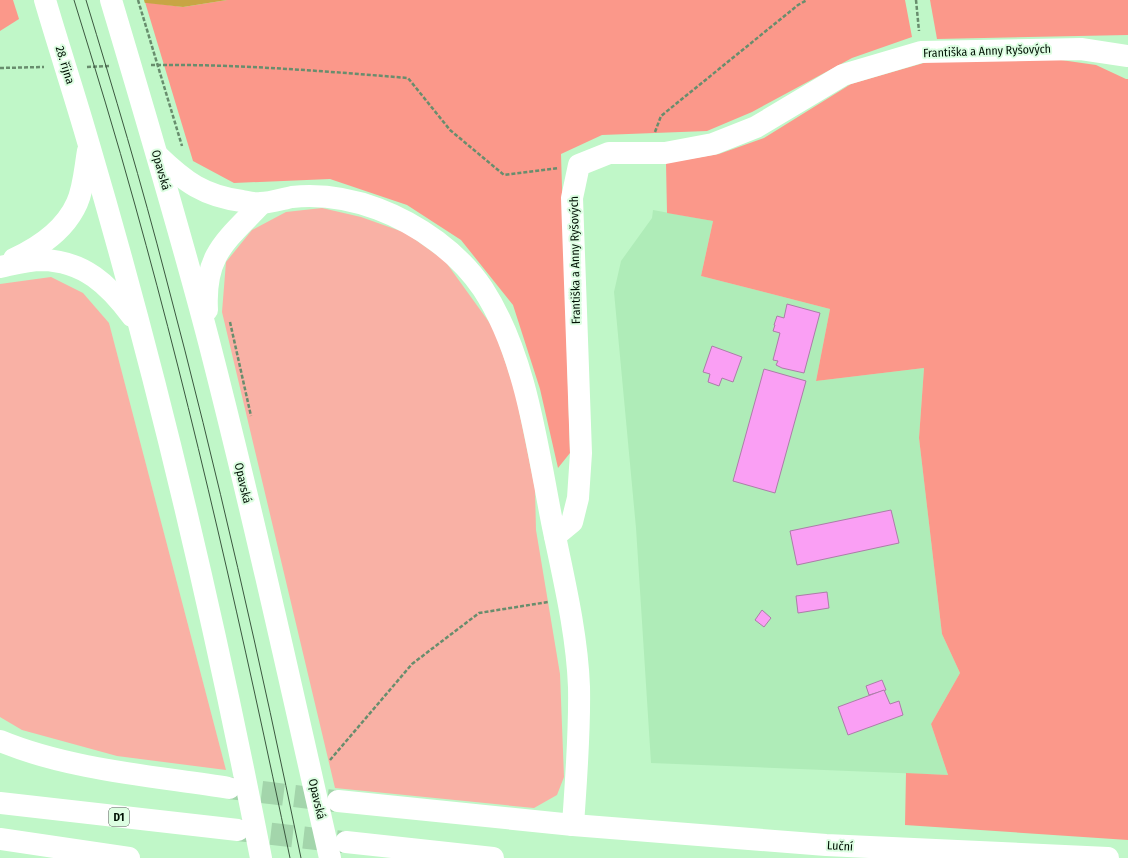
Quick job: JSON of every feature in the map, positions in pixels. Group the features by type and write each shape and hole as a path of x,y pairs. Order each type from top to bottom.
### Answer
{"main road":[{"name":"28. října","path":"45,0 87,137"},
{"name":"Opavská","path":"111,0 158,156 208,340 330,858"},
{"name":"Františka a Anny Ryšových","path":"555,536 572,522 578,498 581,452 572,198 579,165 609,153 665,153 713,144 756,127 843,75 921,52 1081,48 1128,56"},
{"path":"0,266 36,248 48,240 60,228 72,212 80,191 87,137"},
{"path":"87,137 139,325 203,584 261,858"},
{"path":"158,156 183,180 205,191 233,200 261,204 282,198 315,196 338,198 366,205 398,217 418,228 446,248 482,286 498,314 509,337 515,355 531,418 566,599 579,684 573,825"},
{"path":"208,340 207,286 210,269 217,253 226,240 261,204"},
{"path":"0,266 43,260 75,267 90,274 105,284 121,301 139,325"},
{"path":"0,741 38,754 67,761 229,788"},
{"name":"Luční","path":"338,801 573,825 826,845 1108,858"},
{"name":"D1","path":"0,803 238,830"},
{"path":"0,839 129,858"},
{"path":"346,842 493,858"}],"path":[{"path":"138,0 182,146"},
{"path":"647,153 661,116 798,5 807,0"},
{"path":"916,0 917,8"},
{"path":"150,65 197,65 293,69 408,78 450,130 504,175 579,165"},
{"path":"86,67 110,66"},
{"path":"0,68 47,67"},
{"path":"328,762 412,664 479,614 566,599"}],"shaded area":[{"path":"0,0 13,0 19,19 0,31"},
{"path":"119,0 227,0 183,7"},
{"path":"227,0 905,0 912,37 852,58 752,112 707,131 602,135 561,154 570,453 558,468 540,389 513,305 461,240 407,205 330,179 234,183 193,161 145,2 183,7"},
{"path":"930,0 1128,0 1128,35 937,39"},
{"path":"1047,58 1096,65 1128,79 1128,840 905,825 906,773 948,775 931,724 960,673 942,634 919,438 924,368 816,381 830,309 701,276 713,221 667,213 666,163 719,154 764,138 851,84 934,60"},
{"path":"322,208 361,217 406,233 445,261 494,329 515,391 535,489 536,530 560,674 564,777 557,795 534,808 335,788 222,312 226,262 252,230 286,212"},
{"path":"653,210 713,221 701,276 830,309 816,381 924,368 919,438 942,634 960,673 931,724 948,775 651,763 636,528 614,292 621,261 652,218"},
{"path":"51,277 83,293 109,323 226,770 117,756 22,730 0,717 0,284"}],"pier":[{"path":"117,0 144,0 145,4 119,2"}],"building":[{"path":"787,304 820,313 804,373 782,368 776,365 778,361 773,360 780,333 773,331 774,325 777,316 784,318"},
{"path":"712,346 742,357 733,382 722,378 719,386 708,382 710,374 703,372"},
{"path":"764,369 806,381 775,493 733,481"},
{"path":"891,510 899,543 797,565 790,531"},
{"path":"827,592 829,608 798,613 796,596"},
{"path":"762,610 771,618 764,627 755,620"},
{"path":"882,680 886,690 869,695 866,686"},
{"path":"884,690 890,704 899,701 903,715 848,735 838,707"}],"tunnel":[{"path":"229,788 335,801"},
{"path":"238,830 343,842"}],"tram line":[{"path":"74,0 128,179 178,367 237,612 290,858"},
{"path":"86,0 147,208 185,350 221,495 301,858"}]}
